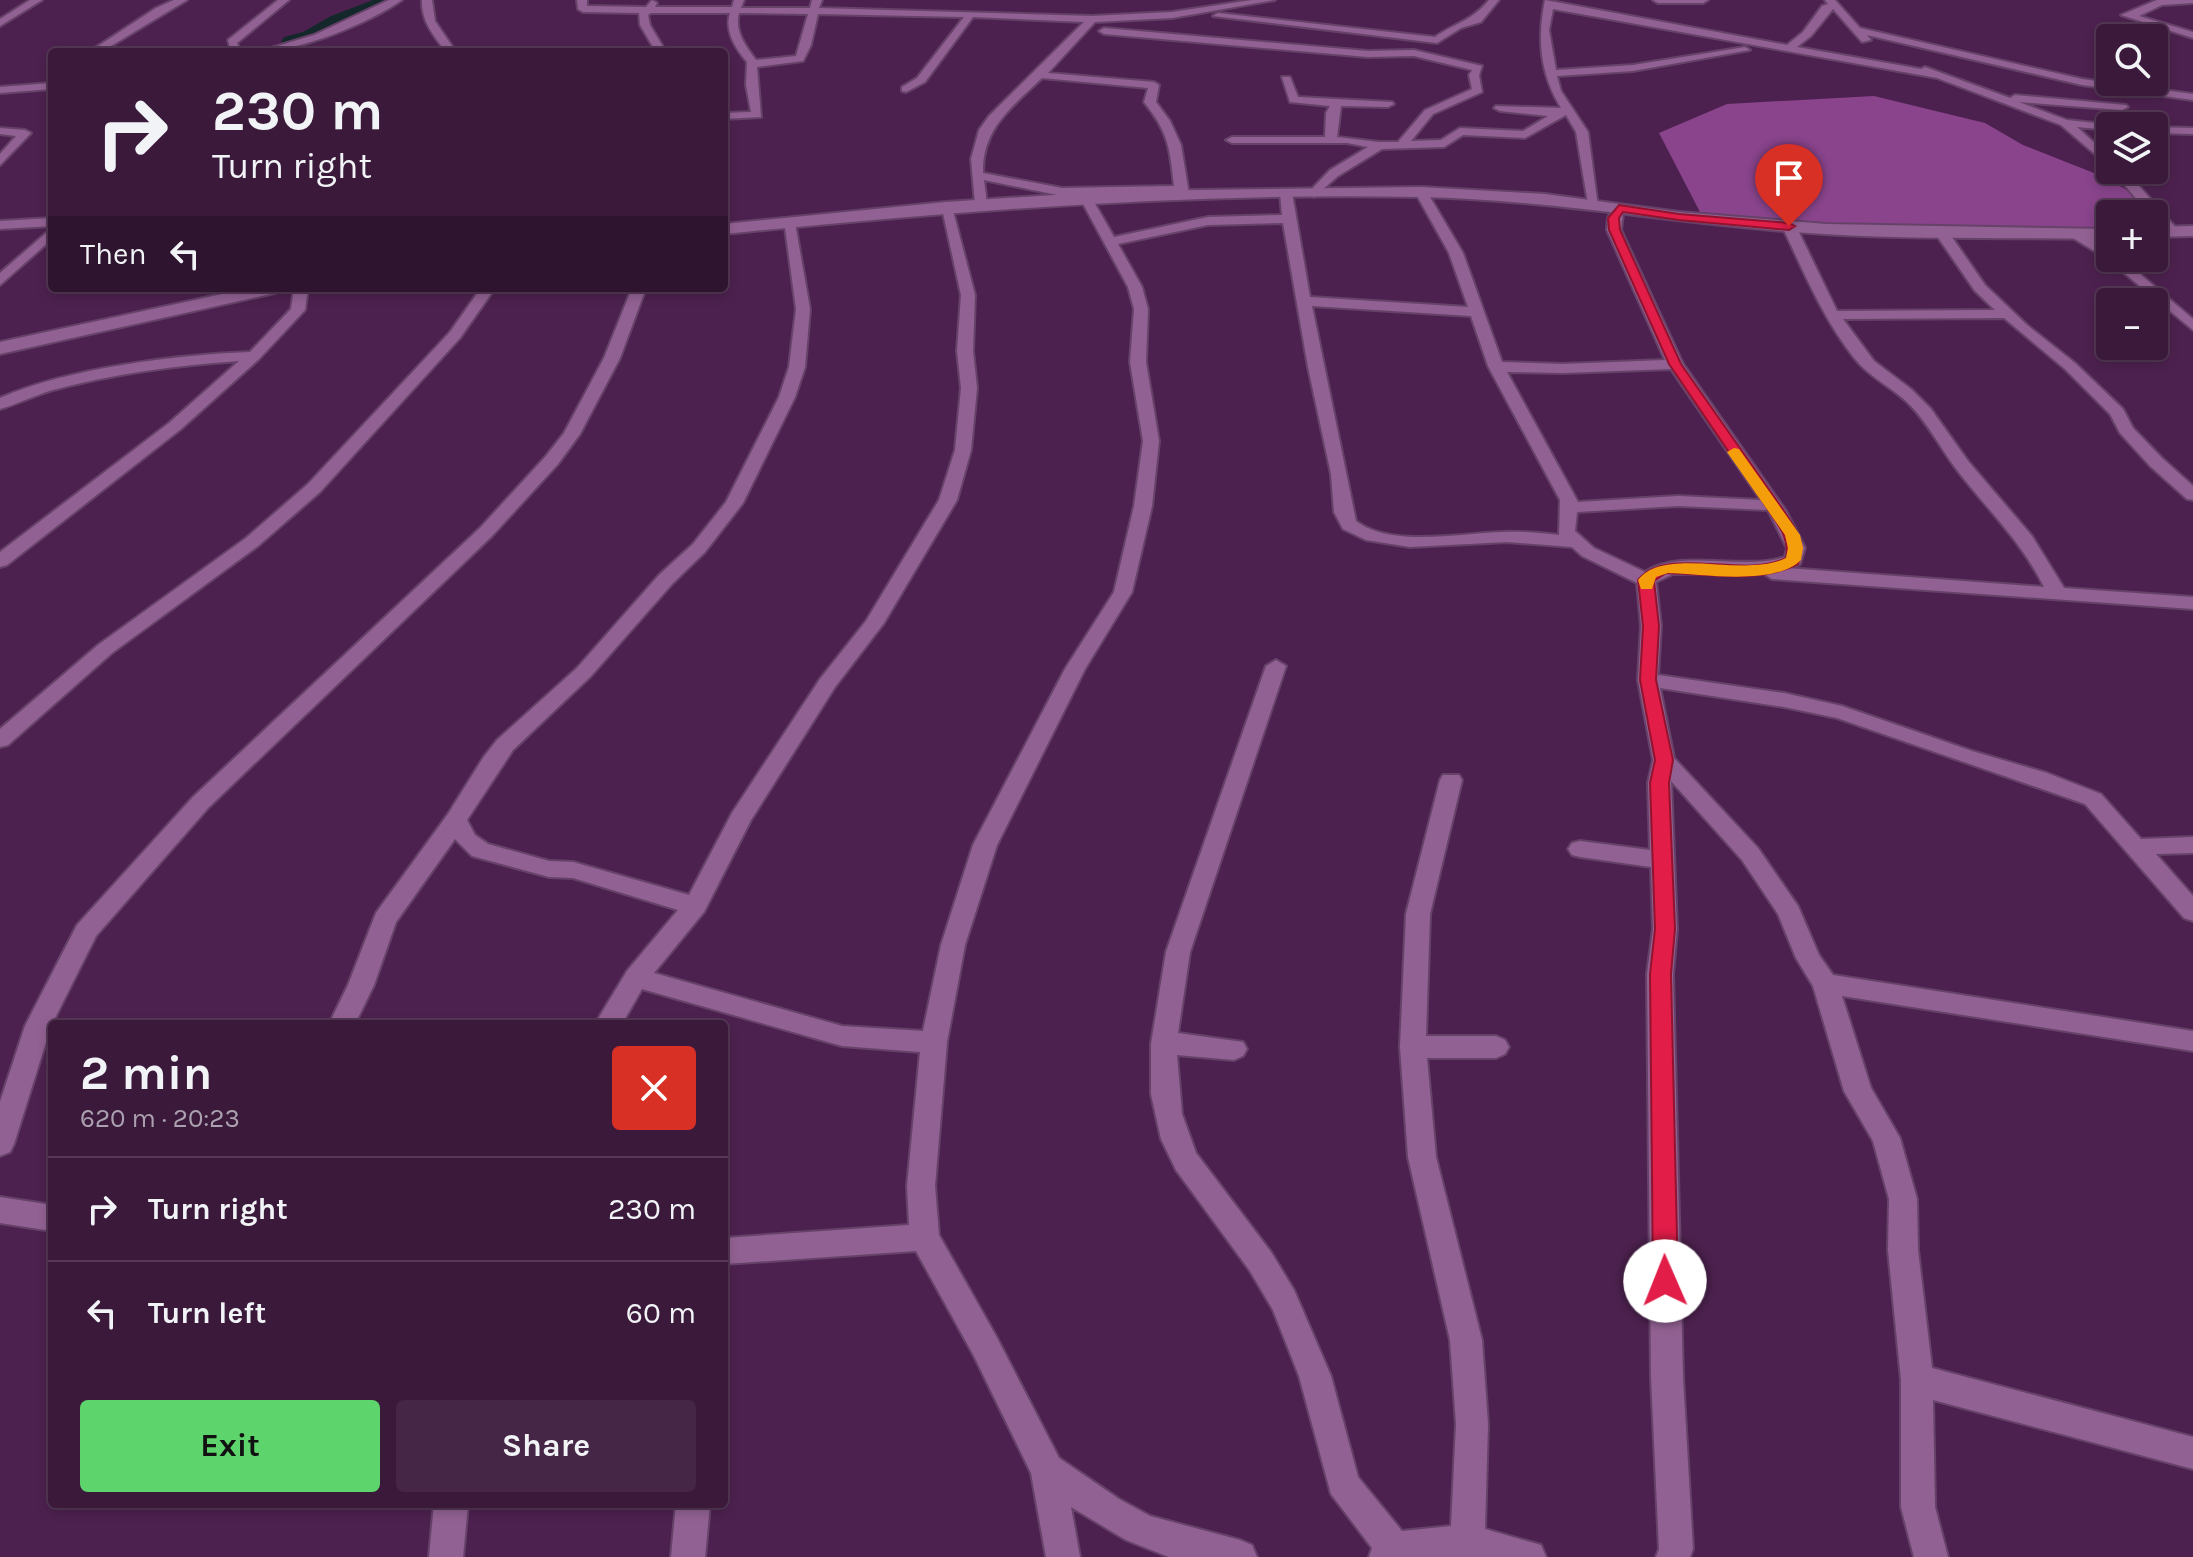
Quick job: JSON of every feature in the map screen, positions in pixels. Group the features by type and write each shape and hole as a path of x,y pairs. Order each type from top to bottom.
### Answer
{"street":[{"path":"0,23 37,0"},
{"path":"100,48 159,10 182,0"},
{"path":"234,48 232,42 284,0"},
{"path":"280,48 333,36 397,0"},
{"path":"427,0 427,12 448,48"},
{"path":"582,0 583,9 651,5 815,5 863,11 1086,23 1368,54 1414,53 1478,68 1474,75 1478,90 1429,112 1402,144"},
{"path":"863,11 870,0"},
{"path":"1086,23 1193,13 1270,0"},
{"path":"1193,13 1437,40 1444,39 1453,28 1481,18 1494,0"},
{"path":"1658,0 1703,0"},
{"path":"2193,0 2160,2 2128,15 2193,35"},
{"path":"1787,50 1807,34 1829,1 1875,46"},
{"path":"1594,204 1582,132 1564,112 1544,39 1550,2 1771,47 1937,75"},
{"path":"981,204 976,175 978,146 984,132 1000,109 1039,75 1086,23 1088,4"},
{"path":"651,5 643,14 645,25 659,48"},
{"path":"728,116 757,115 751,85 752,64 735,35 732,21 738,5"},
{"path":"752,64 799,59 808,47 815,5"},
{"path":"906,89 921,80 970,15"},
{"path":"1858,30 2082,82 2193,97"},
{"path":"1552,73 1633,68 1771,47"},
{"path":"1886,53 2065,123 2096,126"},
{"path":"1039,75 1154,85 1150,102 1160,111 1170,131 1178,155 1182,192"},
{"path":"1286,79 1294,100 1388,104"},
{"path":"0,90 48,86"},
{"path":"1990,96 2122,107"},
{"path":"1331,140 1332,113 1337,103"},
{"path":"1500,108 1564,112"},
{"path":"1232,140 1331,140 1379,146 1444,143 1460,131 1525,135 1564,112"},
{"path":"2065,123 2096,151"},
{"path":"2168,130 2193,131"},
{"path":"0,131 25,133 0,161"},
{"path":"1314,193 1334,173 1379,146"},
{"path":"976,175 1062,192 1421,192 1501,195 1594,204 1693,219 1789,226 1942,233 2096,234"},
{"path":"728,229 981,204 1182,192"},
{"path":"1421,192 1456,253 1496,366 1571,507 1566,532 1574,542"},
{"path":"1286,193 1287,219 1304,301 1307,336 1343,485 1344,517 1353,528 1371,536 1400,539 1509,537 1574,542 1646,580"},
{"path":"1063,1557 1047,1470 985,1346 924,1237 921,1186 934,1042 953,945 985,845 1075,669 1123,592 1143,506 1151,441 1138,362 1141,309 1135,287 1086,198"},
{"path":"610,1020 636,978 695,906 748,806 827,684 874,623 948,500 963,450 969,388 965,351 968,295 946,207"},
{"path":"1619,208 1614,218 1614,230 1675,364 1792,535 1796,548 1793,560 1778,568 1755,571"},
{"path":"1112,241 1208,221 1287,219"},
{"path":"0,225 48,222"},
{"path":"344,1020 361,985 385,919 505,745 584,672 666,579 699,548 734,503 787,397 797,367 803,309 789,223"},
{"path":"1789,226 1832,315 1865,362 1912,397 1934,423 1960,462 2028,541 2056,591"},
{"path":"2168,232 2193,231"},
{"path":"1942,233 1980,288 2006,314 2070,366 2117,412 2126,430 2156,462 2193,495"},
{"path":"2078,235 2096,247"},
{"path":"0,281 48,236"},
{"path":"2130,272 2193,326"},
{"path":"0,561 175,426 254,356 298,310 301,292"},
{"path":"0,740 105,649 252,542 314,488 455,335 485,292"},
{"path":"0,1144 38,1026 86,931 201,802 486,532 552,460 572,434 612,358 637,292"},
{"path":"0,348 234,293"},
{"path":"1304,301 1477,312"},
{"path":"1832,315 2006,314"},
{"path":"0,404 25,392 57,383 191,360 254,356"},
{"path":"1496,366 1547,370 1597,365 1675,364"},
{"path":"1571,507 1599,508 1679,501 1739,506 1773,505"},
{"path":"1646,580 1655,571 1666,568 1755,571 2193,603"},
{"path":"1646,580 1651,626 1648,680 1664,760 1659,783 1665,929 1660,974 1667,1377 1676,1549 1673,1557"},
{"path":"1276,666 1178,952 1164,1044 1163,1085 1168,1117 1183,1157 1205,1192 1273,1282 1307,1352 1333,1434 1345,1485 1391,1553 1467,1550 1529,1557"},
{"path":"1648,680 1784,700 1842,713 2093,799 2193,912"},
{"path":"1664,760 1689,790 1710,806 1750,854 1789,912 1808,958 1825,984 1858,1091 1886,1138 1903,1199 1903,1250 1917,1380 1918,1507 1931,1557"},
{"path":"1451,780 1418,914 1413,1047 1422,1157 1466,1340 1472,1424 1467,1550"},
{"path":"456,820 467,840 480,850 549,869 573,870 695,906"},
{"path":"2137,847 2193,845"},
{"path":"1580,849 1661,860"},
{"path":"636,978 842,1036 934,1042"},
{"path":"1825,984 2193,1041"},
{"path":"1164,1044 1234,1049"},
{"path":"1413,1047 1496,1047"},
{"path":"0,1210 48,1217"},
{"path":"728,1251 924,1237"},
{"path":"1917,1380 2193,1453"},
{"path":"1047,1470 1111,1516 1173,1541 1218,1548 1240,1557"},
{"path":"446,1557 451,1508"},
{"path":"688,1557 693,1508"}],"shaded area":[{"path":"1874,96 1985,123 2023,145 2096,174 2096,184 2116,184 2133,193 2136,200 2096,200 2096,229 1884,229 1700,212 1659,133 1727,104"}],"waterway":[{"path":"292,42 311,37 338,20 392,0"}],"slow traffic":[{"path":"1647,586 1646,580 1651,574 1666,568 1755,571 1778,568 1793,560 1796,548 1792,535 1734,452"}],"route":[{"path":"1665,1281 1660,974 1665,929 1659,783 1664,760 1648,680 1651,626 1646,580 1655,571 1666,568 1755,571 1778,568 1793,560 1796,548 1777,511 1675,364 1614,230 1614,218 1619,208 1679,217 1789,226"}]}
